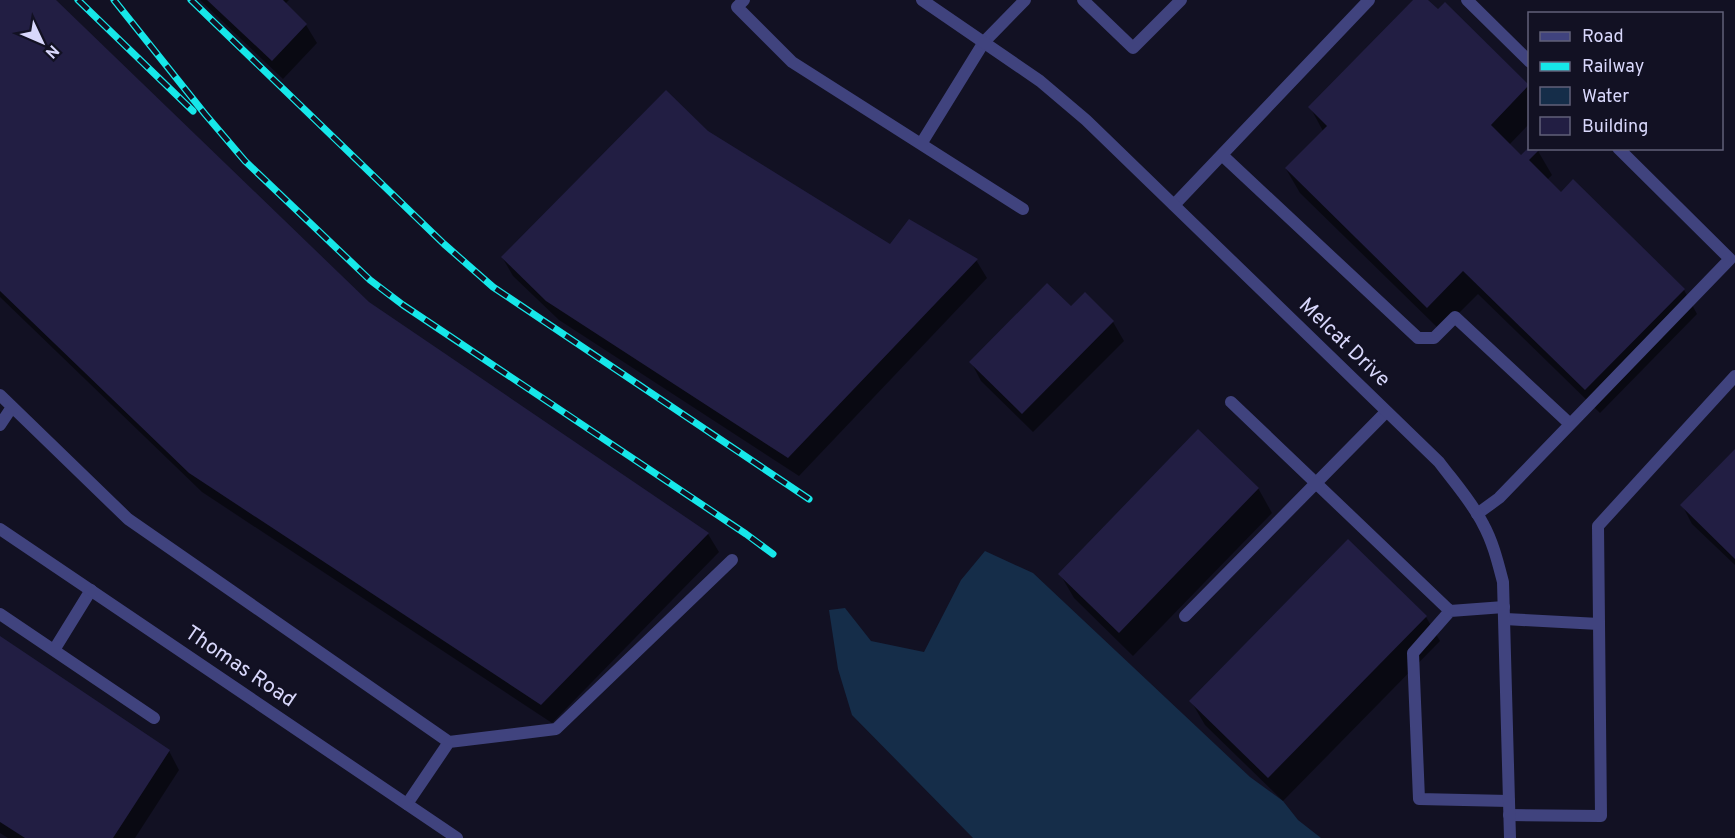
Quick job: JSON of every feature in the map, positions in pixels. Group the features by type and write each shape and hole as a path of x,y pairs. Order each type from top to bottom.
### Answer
{"street":[{"path":"744,0 737,7 792,62 1023,209"},
{"name":"Melcat Drive","path":"922,0 1040,81 1086,120 1439,462 1478,514 1495,553 1503,582 1510,838"},
{"path":"921,144 984,42 1025,0"},
{"path":"1083,0 1133,48 1181,0"},
{"path":"1174,205 1369,0"},
{"path":"1467,0 1528,60"},
{"path":"1478,514 1499,498 1730,259 1620,150"},
{"path":"1222,155 1418,338 1434,338 1455,317 1570,424"},
{"path":"1509,815 1601,816 1598,526 1735,376"},
{"path":"0,395 128,519 449,742 556,729 732,560"},
{"path":"1231,402 1450,611 1505,613 1599,624"},
{"path":"0,424 12,407"},
{"path":"1185,616 1386,412"},
{"name":"Thomas Road","path":"0,529 457,838"},
{"path":"54,650 91,590"},
{"path":"1450,611 1413,652 1419,799 1509,801"},
{"path":"0,614 154,718"},
{"path":"407,804 449,742"}],"water":[{"path":"985,551 1033,573 1250,777 1283,801 1298,820 1321,838 973,838 852,715 838,669 829,610 845,608 871,641 924,652 961,580"}],"building":[{"path":"0,0 56,0 369,302 709,533 541,705 189,473 0,291"},
{"path":"207,0 283,0 307,24 272,61"},
{"path":"1413,0 1428,0 1438,9 1445,2 1528,84 1491,125 1521,155 1528,148 1528,150 1539,150 1529,160 1561,192 1573,179 1685,289 1585,390 1463,271 1427,308 1285,168 1327,126 1308,107"},
{"path":"666,90 708,131 890,244 909,219 978,259 788,458 546,301 501,257"},
{"path":"1047,283 1071,306 1085,292 1114,321 1022,414 969,362"},
{"path":"1198,429 1259,488 1119,633 1058,574"},
{"path":"1735,449 1735,559 1680,505"},
{"path":"1348,539 1427,616 1268,778 1189,701"},
{"path":"0,636 170,750 113,838 25,838 0,822"}],"railway":[{"path":"78,0 193,111"},
{"path":"114,0 245,161 370,280 403,305 773,554"},
{"path":"191,0 444,244 493,287 809,499"}]}
